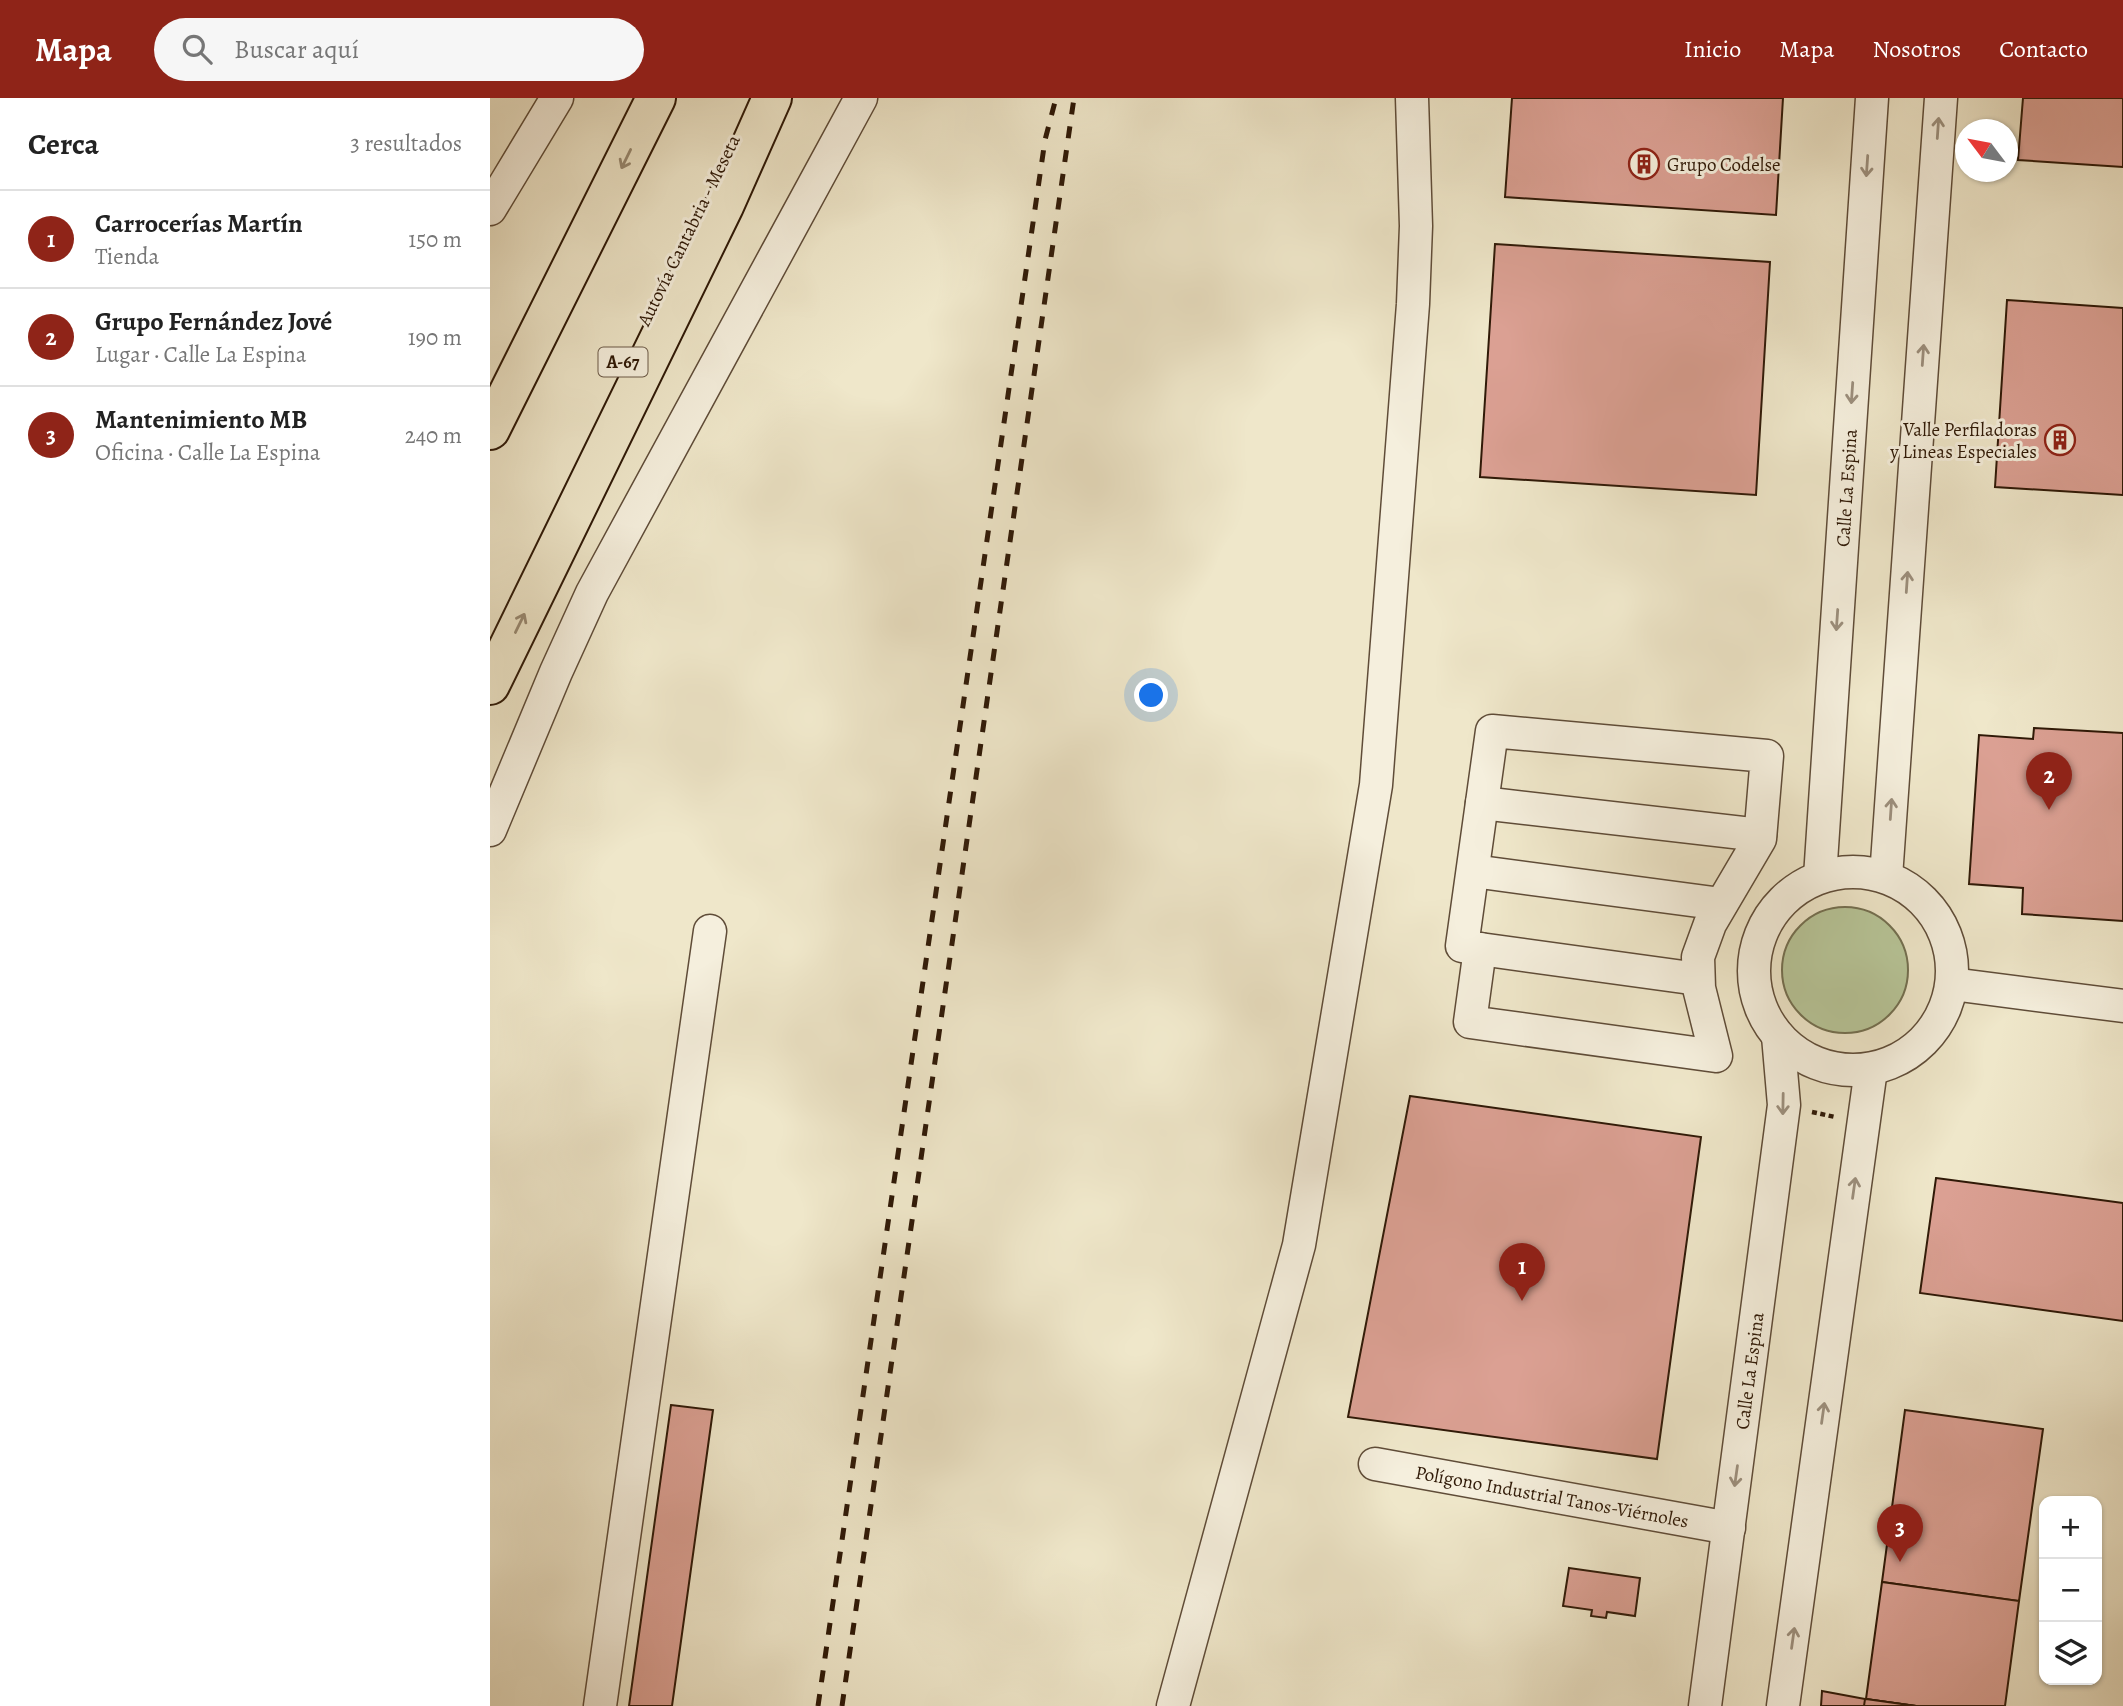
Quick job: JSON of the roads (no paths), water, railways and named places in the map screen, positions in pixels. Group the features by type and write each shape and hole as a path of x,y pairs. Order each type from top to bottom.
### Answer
{"highway":[{"path":"490,430 656,98"},
{"name":"Autovía Cantabria - Meseta","path":"490,624 658,292 752,98"},
{"path":"490,685 718,218 772,98"},
{"path":"490,408 532,343"}],"street":[{"path":"490,209 557,98"},
{"path":"490,830 555,672 592,593 861,98"},
{"path":"1173,1706 1296,1255 1376,785 1413,304 1416,226 1412,98"},
{"name":"Calle La Espina","path":"1820,877 1872,98"},
{"path":"1886,877 1941,98"},
{"path":"1480,949 1470,1021 1716,1056 1698,979 1698,957 1710,924 1760,835 1767,755 1492,731 1462,946 1698,979"},
{"path":"1482,803 1760,835"},
{"name":"Calle La Espina","path":"1853,871 1886,877 1916,894 1938,919 1950,950 1952,984 1943,1014 1925,1040 1900,1059 1871,1069 1846,1070 1822,1065 1801,1055 1778,1036 1762,1012 1755,983 1756,954 1763,929 1778,907 1797,890 1820,877 1853,871"},
{"path":"1472,872 1721,904"},
{"path":"600,1706 709,932"},
{"path":"1703,945 1756,954"},
{"path":"1952,984 2123,1006"},
{"name":"Calle La Espina","path":"1705,1706 1784,1105 1778,1036"},
{"path":"1783,1706 1871,1069"},
{"name":"Polígono Industrial Tanos-Viérnoles","path":"1375,1464 1729,1528"}],"railway":[{"path":"818,1706 1045,140 1056,98"},
{"path":"842,1706 1074,98"}],"place":[{"name":"Grupo Codelse","path":"1644,164"},
{"name":"Valle Perfiladoras y Lineas Especiales","path":"2060,440"},
{"name":"Grupo Fernández Jové","path":"2049,810"},
{"name":"Carrocerías Martín","path":"1522,1301"},
{"name":"Mantenimiento MB","path":"1900,1562"}]}
